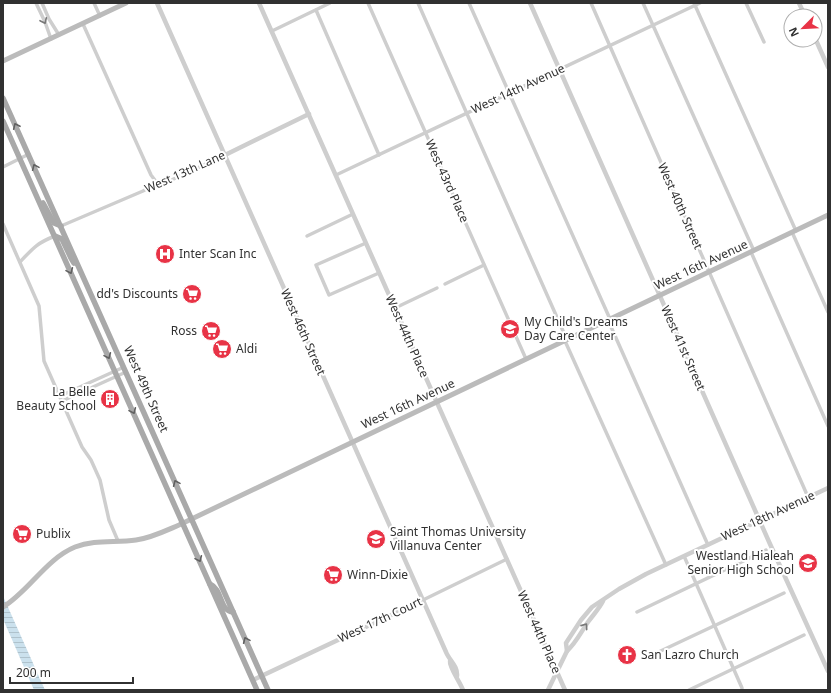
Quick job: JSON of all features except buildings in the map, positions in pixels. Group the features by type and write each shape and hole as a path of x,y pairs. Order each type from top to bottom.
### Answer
{"main road":[{"path":"3,61 126,3"},
{"name":"West 49th Street","path":"3,98 268,690"},
{"name":"West 49th Street","path":"3,121 257,690"},
{"path":"37,195 47,208 54,223 61,226"},
{"name":"West 16th Avenue","path":"3,607 17,598 48,566 67,551 92,542 145,538 183,523 828,216"},
{"path":"55,236 62,239 71,258 81,271"},
{"path":"210,584 216,588 226,609 233,612"}],"street":[{"path":"36,3 51,39"},
{"path":"42,3 49,19 59,35"},
{"path":"94,3 100,16"},
{"name":"West 46th Street","path":"157,3 450,661 453,673 463,690"},
{"name":"West 44th Place","path":"259,3 565,690"},
{"path":"272,31 330,3"},
{"name":"West 43rd Place","path":"368,3 526,359"},
{"path":"418,3 666,565"},
{"path":"469,3 708,545"},
{"name":"West 41st Street","path":"530,3 759,521 828,671"},
{"name":"West 40th Street","path":"591,3 808,497"},
{"path":"643,3 828,426"},
{"name":"West 14th Avenue","path":"336,175 610,46 695,4 700,3"},
{"path":"746,3 764,42"},
{"path":"695,4 828,312"},
{"path":"316,10 379,155"},
{"path":"83,24 151,175 157,183"},
{"path":"819,48 828,67"},
{"name":"West 13th Lane","path":"61,226 140,192 157,183 165,183 308,114"},
{"path":"3,167 29,154"},
{"path":"307,236 353,214"},
{"path":"3,224 39,306 44,359 82,447 91,460 99,477 109,520 118,541"},
{"path":"20,262 39,242 55,236"},
{"path":"366,242 316,265 329,295 379,273"},
{"path":"445,284 484,265"},
{"path":"395,308 437,288"},
{"path":"60,396 125,370"},
{"path":"62,401 116,373"},
{"name":"West 18th Avenue","path":"548,690 567,651 573,646 588,622 599,610 603,601 619,589 684,556 828,488"},
{"path":"637,612 766,550"},
{"path":"684,556 742,688"},
{"name":"West 17th Court","path":"253,680 507,559"},
{"path":"650,656 784,593"},
{"path":"689,690 804,635"}],"water":[{"path":"3,596 45,690 34,690 3,619"}],"place":[{"name":"Inter Scan Inc","path":"165,254"},
{"name":"dd's Discounts","path":"192,294"},
{"name":"My Child's Dreams Day Care Center","path":"510,329"},
{"name":"Ross","path":"211,331"},
{"name":"Aldi","path":"222,349"},
{"name":"La Belle Beauty School","path":"110,399"},
{"name":"Publix","path":"22,534"},
{"name":"Saint Thomas University Villanuva Center","path":"376,539"},
{"name":"Westland Hialeah Senior High School","path":"808,563"},
{"name":"Winn-Dixie","path":"333,575"},
{"name":"San Lazro Church","path":"627,655"}]}
